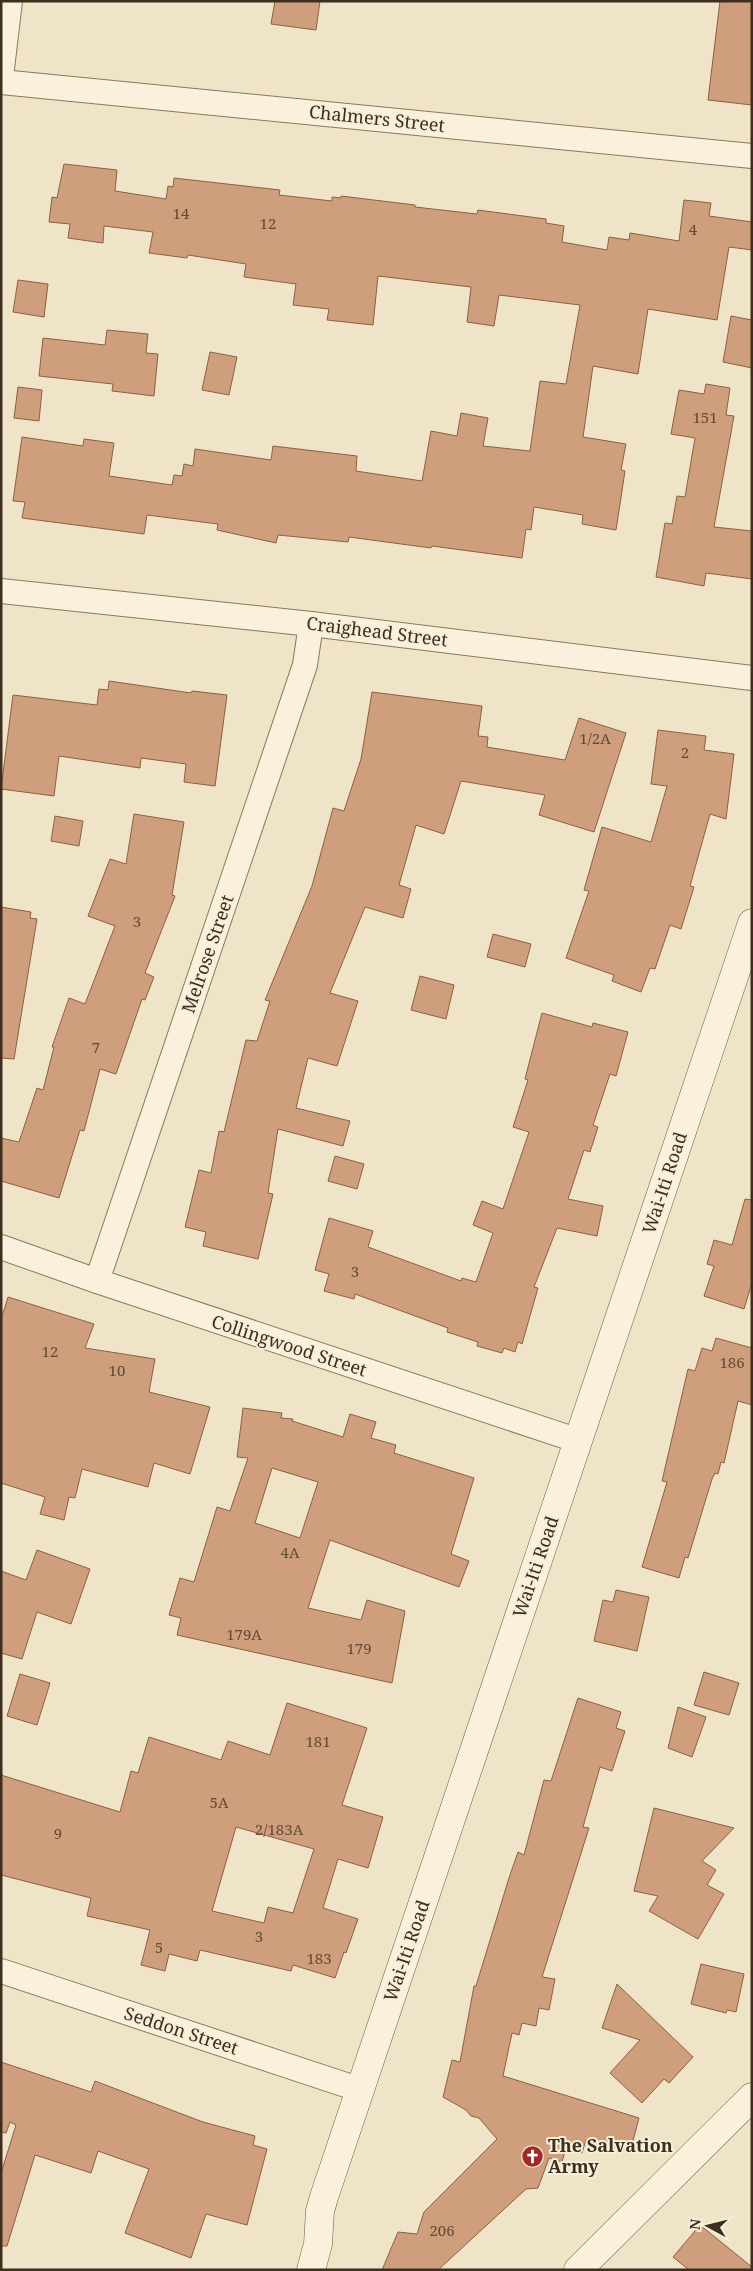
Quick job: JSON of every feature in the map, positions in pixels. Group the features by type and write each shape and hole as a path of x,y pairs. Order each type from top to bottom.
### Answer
{"main road":[{"name":"Wai-Iti Road","path":"311,2270 318,2244 320,2211 752,923"},
{"path":"585,2268 752,2098"},
{"name":"Wai-Iti Road","path":"292,2270 303,2230 320,2211"}],"street":[{"path":"1,77 10,1"},
{"name":"Chalmers Street","path":"1,82 752,156"},
{"name":"Craighead Street","path":"1,591 312,624 752,678"},
{"name":"Melrose Street","path":"97,1281 305,665 312,624"},
{"name":"Collingwood Street","path":"1,1247 97,1281 579,1441"},
{"name":"Seddon Street","path":"1,1971 360,2090"}],"building":[{"path":"275,1 320,1 316,30 271,24"},
{"path":"720,1 752,1 752,105 708,100"},
{"path":"64,164 117,170 115,191 166,199 168,186 173,187 174,178 280,190 279,195 332,201 332,197 341,198 341,196 477,214 478,210 546,219 546,223 564,226 562,242 607,250 609,237 629,240 630,233 679,241 684,200 711,203 709,216 752,222 752,250 729,247 717,320 648,309 638,374 593,366 583,437 626,444 621,470 625,471 616,530 582,524 583,515 534,507 531,530 526,529 522,558 349,537 348,542 278,535 276,543 217,530 218,524 147,515 144,534 22,518 25,502 13,501 22,437 83,446 84,439 114,443 109,476 172,485 174,475 182,476 184,464 193,466 195,449 271,460 273,446 357,456 356,471 422,481 431,431 457,436 461,413 488,418 483,446 530,451 540,381 566,384 580,305 499,295 494,326 467,322 471,287 378,276 373,325 327,320 329,309 293,305 296,284 244,277 246,264 188,255 187,258 149,253 153,232 104,226 103,243 68,238 70,224 49,222 52,197 57,198"},
{"path":"18,280 48,284 44,317 13,312"},
{"path":"731,316 752,320 752,368 723,362"},
{"path":"107,330 148,334 146,353 158,354 154,396 112,391 113,384 39,376 43,338 105,345"},
{"path":"210,352 237,357 229,395 202,390"},
{"path":"706,384 730,388 726,415 734,416 714,527 752,531 752,579 706,573 704,586 656,577 665,523 672,524 677,496 685,497 695,438 671,434 679,390 704,394"},
{"path":"18,387 42,390 39,421 14,418"},
{"path":"109,681 191,693 192,691 227,695 215,786 184,782 186,764 141,758 140,768 59,756 54,796 1,789 13,695 97,705 99,689 108,690"},
{"path":"372,692 482,706 478,736 488,737 487,747 565,760 579,718 626,733 594,832 539,815 545,795 461,781 444,834 416,825 399,885 411,889 403,918 365,907 330,993 358,1001 337,1066 308,1058 296,1108 350,1121 343,1146 278,1129 268,1193 273,1194 258,1259 203,1246 206,1232 185,1227 199,1170 211,1173 219,1131 224,1132 246,1040 257,1041 270,1001 265,1000 312,886 333,808 344,811 361,759"},
{"path":"658,730 706,736 704,750 734,754 726,819 710,814 690,886 694,887 681,929 670,925 655,969 650,968 641,992 612,981 614,975 566,958 589,891 584,890 602,827 651,842 667,786 651,784"},
{"path":"134,814 184,822 172,895 175,896 145,973 154,977 145,1000 142,999 116,1074 100,1069 84,1131 80,1130 59,1198 1,1181 1,1138 19,1142 37,1088 43,1090 54,1047 52,1047 69,998 85,1004 115,926 88,916 110,859 126,864"},
{"path":"55,816 83,821 79,846 51,841"},
{"path":"1,907 31,912 30,918 37,919 14,1059 1,1058"},
{"path":"493,934 531,944 525,967 487,957"},
{"path":"420,976 454,985 446,1019 411,1010"},
{"path":"542,1013 592,1027 593,1023 628,1032 616,1076 610,1074 593,1125 598,1127 590,1152 584,1150 568,1199 603,1206 597,1236 557,1228 534,1287 538,1288 522,1344 518,1342 515,1352 504,1348 502,1353 477,1346 478,1342 447,1332 448,1328 355,1294 354,1299 324,1291 329,1274 315,1270 329,1218 373,1231 368,1247 461,1281 462,1278 476,1282 493,1233 473,1225 482,1201 503,1209 529,1132 513,1127 528,1080 525,1079"},
{"path":"335,1156 364,1164 357,1189 328,1181"},
{"path":"745,1199 752,1200 752,1283 744,1309 704,1296 714,1266 707,1264 714,1240 732,1245"},
{"path":"8,1297 94,1324 85,1348 155,1359 149,1392 210,1407 190,1474 154,1463 148,1487 82,1469 75,1498 69,1497 64,1520 40,1514 45,1497 1,1483 1,1320"},
{"path":"716,1338 752,1348 752,1405 738,1401 724,1463 721,1462 718,1474 715,1473 712,1479 688,1558 685,1557 679,1578 642,1567 667,1482 662,1481 688,1369 695,1371 702,1348 712,1351"},
{"path":"243,1408 282,1413 281,1418 293,1419 292,1421 343,1437 350,1414 376,1422 371,1438 396,1445 394,1453 474,1478 451,1554 469,1561 459,1587 330,1540 308,1608 361,1620 367,1600 405,1611 392,1683 177,1635 181,1618 169,1615 180,1578 194,1582 217,1507 230,1511 248,1458 237,1457","holes":["272,1468 318,1482 300,1538 255,1523"]},
{"path":"37,1550 90,1569 71,1624 37,1612 22,1659 1,1653 1,1571 26,1580"},
{"path":"616,1590 649,1597 637,1651 594,1641 603,1600 613,1602"},
{"path":"704,1672 739,1683 729,1715 694,1705"},
{"path":"20,1674 50,1683 37,1725 7,1716"},
{"path":"578,1698 621,1712 616,1728 625,1731 612,1771 600,1767 583,1827 589,1828 542,1977 555,1979 549,2010 539,2008 536,2026 522,2023 519,2035 512,2033 503,2076 639,2118 630,2152 586,2140 582,2153 566,2148 562,2162 549,2158 538,2188 526,2189 438,2270 382,2270 398,2232 417,2234 424,2212 497,2139 479,2118 471,2116 466,2110 443,2097 452,2060 460,2062 474,1986 476,1986 509,1878 518,1852 524,1855 544,1780 551,1781"},
{"path":"287,1703 367,1728 342,1805 383,1817 368,1868 338,1859 323,1908 358,1919 335,1978 293,1965 291,1971 200,1950 197,1961 169,1954 165,1971 141,1965 150,1930 87,1916 91,1898 1,1875 1,1775 120,1812 131,1771 138,1773 149,1737 221,1760 228,1741 270,1755","holes":["236,1827 314,1849 293,1913 268,1907 264,1923 212,1911"]},
{"path":"678,1707 706,1717 692,1757 668,1748"},
{"path":"654,1808 734,1828 702,1861 716,1870 707,1885 724,1894 698,1939 649,1911 658,1896 634,1891"},
{"path":"701,1964 744,1974 736,2012 727,2010 726,2013 691,2004"},
{"path":"617,1984 693,2057 669,2083 664,2079 642,2103 610,2073 640,2040 602,2028"},
{"path":"1,2062 91,2092 95,2081 203,2122 255,2136 253,2145 267,2149 247,2225 206,2214 191,2258 125,2233 149,2169 98,2151 91,2173 35,2155 7,2246 1,2246 1,2173 16,2125 10,2122 6,2133 1,2132"},
{"path":"700,2225 752,2267 752,2270 689,2270 673,2257"}],"place":[{"name":"The Salvation Army","path":"532,2156"}]}
